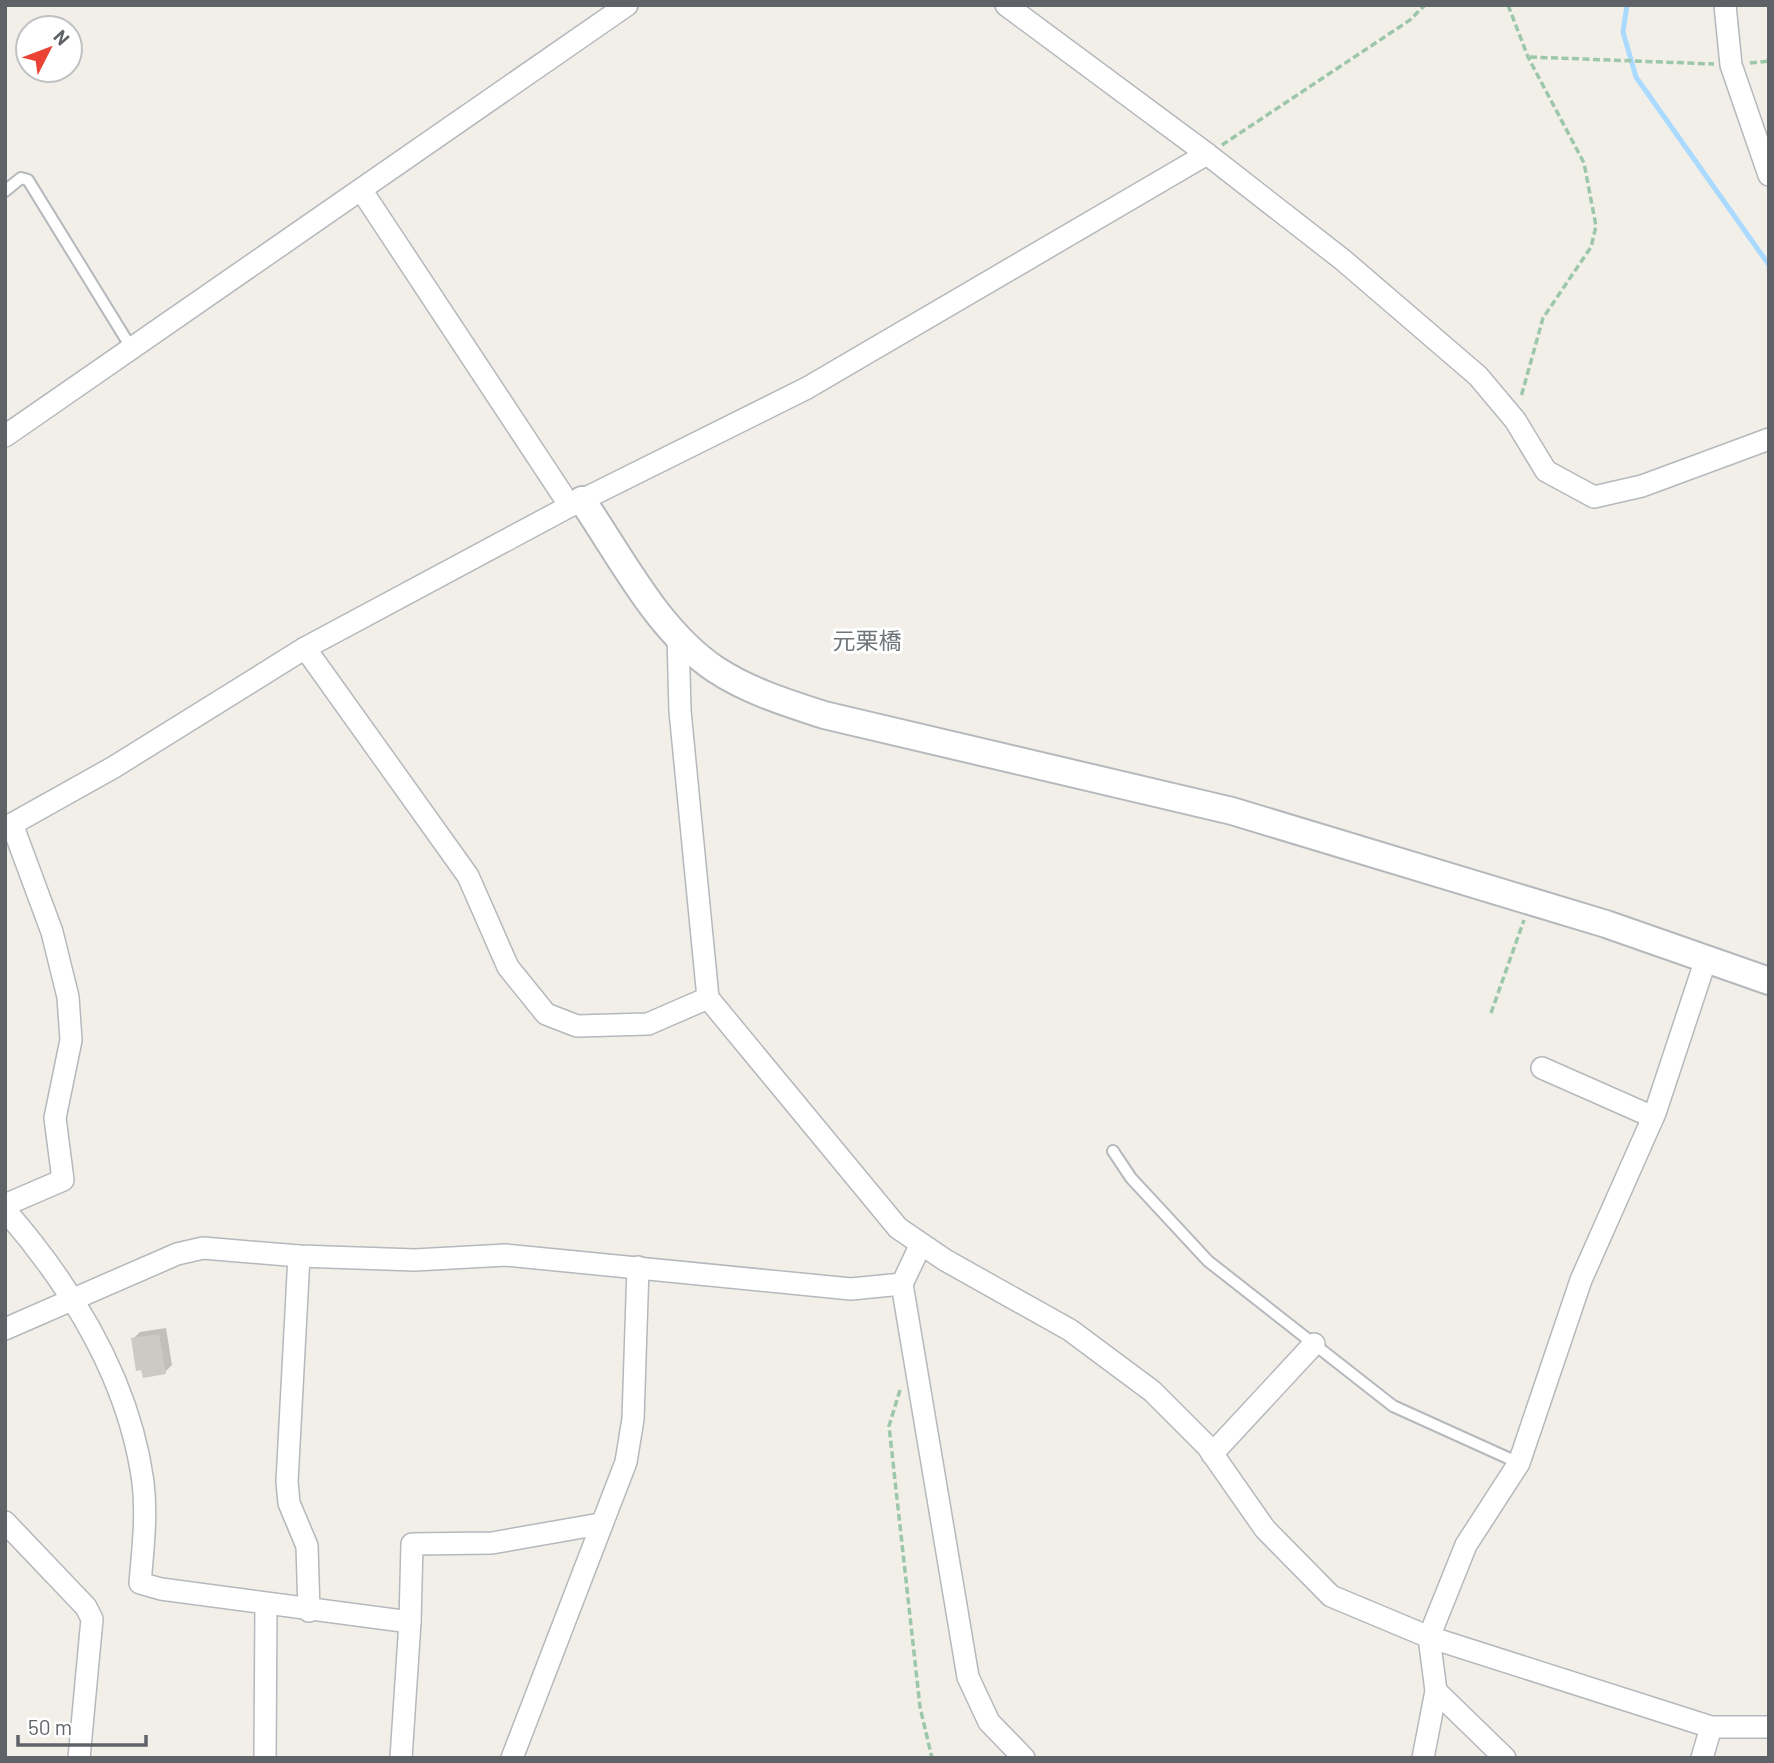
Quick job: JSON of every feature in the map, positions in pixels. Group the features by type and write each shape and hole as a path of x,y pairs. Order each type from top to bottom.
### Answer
{"street":[{"path":"5,436 627,5"},
{"path":"1006,5 1343,260 1467,367 1515,419 1546,471 1594,497 1642,486 1769,439"},
{"path":"1725,5 1731,65 1769,175"},
{"path":"410,1622 309,1611 161,1589 140,1583 145,1525 143,1483 132,1427 101,1351 75,1300 37,1246 5,1208 63,1180 55,1118 71,1040 68,997 52,932 9,826 114,767 305,648 576,503 807,388 1207,155"},
{"path":"362,191 576,503 652,605 678,635 714,668 746,686 824,715 1196,802 1606,924 1769,981"},
{"path":"678,635 680,711 708,998 898,1228 1070,1330 1152,1391 1212,1454 1265,1529 1331,1596 1429,1637 1711,1727 1769,1727"},
{"path":"305,648 468,876 508,967 546,1014 577,1026 648,1024 708,998"},
{"path":"1423,1758 1437,1690 1429,1637 1466,1545 1519,1463 1581,1280 1654,1117 1706,959"},
{"path":"1542,1068 1654,1117"},
{"path":"921,1244 902,1284 968,1677 989,1722 1024,1758"},
{"path":"5,1329 177,1254 203,1248 299,1256 415,1260 506,1255 850,1289 902,1284"},
{"path":"299,1256 286,1482 289,1503 307,1546 309,1611"},
{"path":"512,1758 626,1462 633,1419 638,1267"},
{"path":"1212,1454 1314,1344"},
{"path":"5,1522 86,1607 92,1619 79,1758"},
{"path":"401,1758 412,1544 492,1543 600,1524"},
{"path":"265,1758 266,1604"},
{"path":"1437,1690 1505,1758"},
{"path":"1702,1758 1711,1727"}],"lane":[{"path":"5,191 21,178 28,180 132,349"},
{"path":"1113,1151 1131,1178 1208,1261 1393,1406 1519,1463"}],"path":[{"path":"1207,155 1410,20 1425,5"},
{"path":"1508,5 1528,57 1584,163 1596,226 1591,247 1544,318 1515,419"},
{"path":"1528,57 1731,65 1769,61"},
{"path":"1491,1013 1530,902"},
{"path":"901,1387 889,1426 920,1707 932,1758"}],"building":[{"path":"159,1334 166,1374 143,1378 141,1370 136,1371 131,1338"}],"waterway":[{"path":"1627,5 1623,32 1636,77 1769,265"}],"district":[{"name":"元栗橋","path":"867,641"}]}
